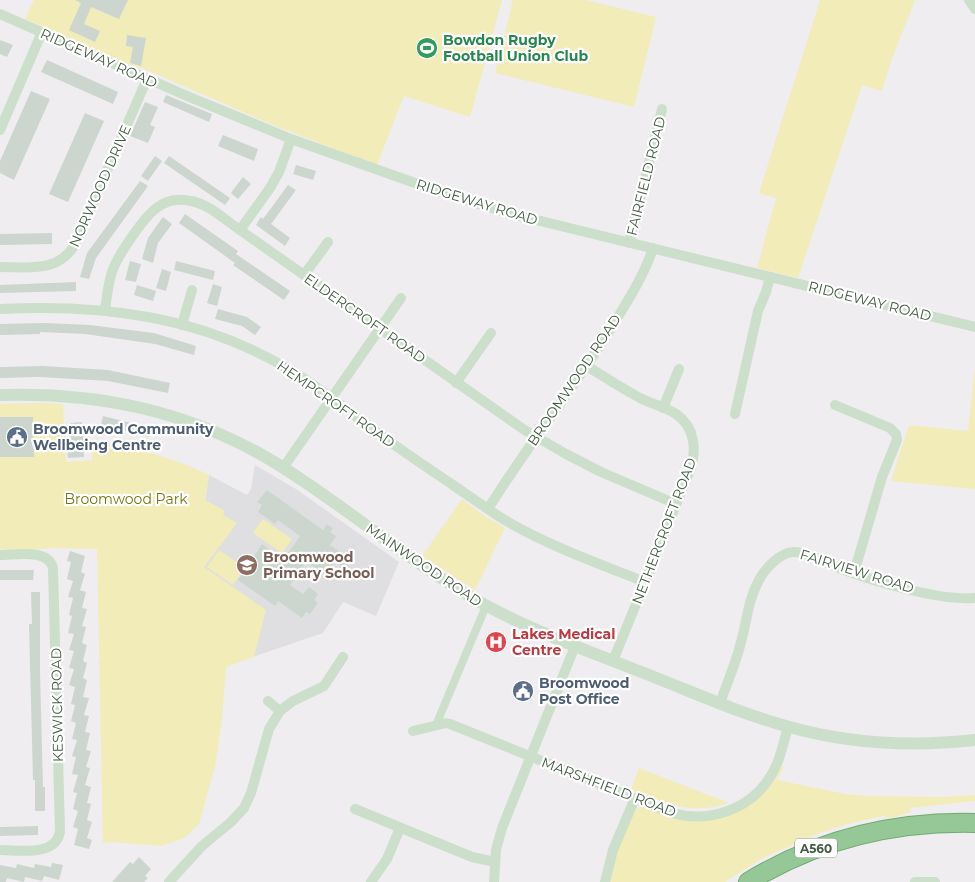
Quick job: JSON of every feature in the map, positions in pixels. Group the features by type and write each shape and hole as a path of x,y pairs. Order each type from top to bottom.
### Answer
{"highway":[{"path":"889,829 925,813 975,811"},
{"name":"A560","path":"748,882 769,876 802,854 832,842 889,829 950,823 975,823"}],"street":[{"path":"969,0 975,9"},
{"name":"RIDGEWAY ROAD","path":"0,14 147,79 291,139 479,205 975,326"},
{"path":"0,130 42,32"},
{"name":"NORWOOD DRIVE","path":"0,267 47,266 57,263 68,255 76,244 147,79"},
{"name":"FAIRFIELD ROAD","path":"629,242 662,109"},
{"path":"240,230 270,188 291,139"},
{"name":"ELDERCROFT ROAD","path":"105,310 110,280 118,260 149,215 159,206 177,200 198,202 536,436 600,472 676,504"},
{"path":"304,274 329,241"},
{"name":"BROOMWOOD ROAD","path":"488,510 536,436 587,366 641,279 653,248"},
{"path":"735,414 758,312 770,276"},
{"path":"182,325 192,289"},
{"path":"283,468 402,297"},
{"name":"HEMPCROFT ROAD","path":"0,309 63,307 139,314 222,338 258,353 292,371 332,398 392,444 488,510 537,536 644,582"},
{"path":"456,382 493,332"},
{"name":"NETHERCROFT ROAD","path":"587,366 638,397 675,414 684,421 690,431 694,445 692,464 613,661"},
{"path":"663,408 679,368"},
{"name":"MAINWOOD ROAD","path":"0,395 64,395 112,401 165,414 211,430 241,444 283,468 417,563 486,606 531,628 720,703 788,727 849,740 886,744 943,743 975,740"},
{"path":"834,405 890,428 897,437 896,445 882,477 854,573"},
{"name":"FAIRVIEW ROAD","path":"720,703 739,651 753,593 760,578 772,564 785,554 797,552 854,573 929,593 958,598 975,598"},
{"name":"KESWICK ROAD","path":"0,556 41,556 50,560 53,568 60,832 56,842 46,849 0,850"},
{"path":"436,725 486,606"},
{"path":"494,882 495,862 502,828 575,646"},
{"path":"170,882 202,846 232,822 244,808 251,792 269,729 280,711 293,700 324,686 338,673 342,657"},
{"path":"268,701 280,711"},
{"name":"MARSHFIELD ROAD","path":"413,730 450,724 669,812 685,816 713,816 729,811 752,798 766,783 778,760 788,727"},
{"path":"605,882 613,850 635,798"},
{"path":"355,809 472,857 495,862"},
{"path":"371,882 387,859 400,828"},
{"path":"915,882 935,882"}],"shaded area":[{"name":"Broomwood Primary School","path":"255,465 296,489 399,562 376,616 343,602 323,633 226,666 98,664 201,529 209,475 247,495 251,489"}],"green space":[{"path":"34,0 502,0 470,117 404,96 377,165 273,125 25,19"},
{"path":"513,0 586,0 656,17 634,107 495,73"},
{"path":"820,0 915,0 890,64 882,91 862,85 798,278 757,268 776,198 759,193"},
{"path":"975,368 975,489 891,481 909,425 968,431"},
{"name":"Broomwood Park","path":"0,404 63,404 66,462 92,460 91,444 98,441 169,458 209,475 205,500 225,511 223,515 237,523 204,567 266,610 254,657 226,667 222,720 215,766 199,824 184,838 162,846 103,843 97,549 0,549"},
{"path":"462,499 483,515 505,528 475,590 422,556"},
{"path":"263,519 292,539 282,553 253,533"},
{"path":"219,550 245,568 233,585 207,567"},
{"path":"780,767 784,767 777,780 845,794 943,797 975,795 975,801 910,808 911,812 891,818 883,816 848,824 814,835 761,859 725,882 609,882 617,851 634,810 643,806 727,816"},
{"path":"639,768 729,803 715,807 690,808 656,799 631,789"}],"building":[{"path":"75,0 128,0 119,19 91,7 84,24 100,31 95,42 69,30 81,3"},
{"path":"127,35 146,38 141,66 130,63 133,47 126,46"},
{"path":"0,40 13,45 7,57 0,54"},
{"path":"47,60 118,92 113,104 41,72"},
{"path":"31,91 50,99 14,180 0,173 0,161"},
{"path":"166,95 212,114 209,122 163,102"},
{"path":"145,102 158,107 150,125 155,127 148,143 130,136"},
{"path":"85,113 104,121 68,202 49,194"},
{"path":"223,135 258,149 254,161 218,146"},
{"path":"155,156 162,161 148,181 141,176"},
{"path":"169,156 230,198 225,205 164,163"},
{"path":"296,165 316,171 313,180 293,174"},
{"path":"243,177 251,184 238,199 231,193"},
{"path":"140,181 148,186 96,258 89,279 80,277 87,253"},
{"path":"288,185 296,190 271,224 290,238 285,246 256,225 261,217 263,219"},
{"path":"185,214 238,251 236,254 290,291 284,300 233,265 235,263 179,223"},
{"path":"163,217 172,224 158,243 153,263 142,259 148,238"},
{"path":"52,233 52,244 0,245 0,234"},
{"path":"130,261 141,264 136,282 125,280"},
{"path":"176,261 215,271 213,280 174,270"},
{"path":"162,269 171,272 166,291 156,288"},
{"path":"76,282 76,291 0,293 0,285"},
{"path":"213,284 222,287 217,306 207,303"},
{"path":"137,285 156,291 153,301 134,295"},
{"path":"218,309 247,317 261,327 255,335 242,326 215,319"},
{"path":"0,324 90,325 154,333 196,346 194,355 155,344 85,334 40,332 40,334 0,335"},
{"path":"43,366 108,370 170,383 168,393 108,381 40,377 0,378 0,367"},
{"path":"103,416 151,428 149,437 101,425"},
{"name":"Broomwood Community Wellbeing Centre","path":"0,417 33,417 34,457 0,457"},
{"path":"82,422 84,457 68,458 67,446 71,446 70,423"},
{"path":"267,490 323,530 327,524 333,528 330,532 336,536 330,545 345,555 347,551 355,557 346,569 335,562 324,574 306,562 290,585 303,594 309,587 318,594 314,600 318,603 310,614 306,612 302,618 278,601 275,606 238,580 262,544 284,559 300,536 278,520 275,524 258,512 262,505 257,502"},
{"path":"70,551 85,556 81,572 85,574 80,590 86,592 82,608 87,609 82,626 86,627 82,643 87,645 83,661 87,663 83,678 87,680 83,697 89,698 84,715 89,716 85,732 90,733 86,750 91,751 86,767 90,768 85,785 91,787 87,803 91,804 87,820 92,822 87,838 92,840 89,849 74,845 78,829 73,827 78,811 73,809 77,793 73,792 78,775 72,774 76,757 72,756 77,740 72,739 76,723 71,721 75,705 71,704 75,687 69,685 74,669 69,668 74,651 69,650 74,634 68,633 72,616 69,615 73,598 68,597 73,581 67,579 71,562 67,561"},
{"path":"0,570 34,570 33,580 0,580"},
{"path":"31,592 40,592 40,672 45,811 35,811 35,780 33,780 29,624 32,624"},
{"path":"38,826 38,835 0,836 0,827"},
{"path":"139,857 151,869 145,876 148,878 144,882 112,882 130,862 133,864"},
{"path":"52,863 63,865 59,880 44,876 42,881 25,877 24,882 7,878 6,882 0,882 0,865 16,868 17,864 34,868 35,864 51,867"}],"place":[{"name":"Bowdon Rugby Football Union Club","path":"427,48"},
{"name":"Broomwood Community Wellbeing Centre","path":"17,437"},
{"name":"Broomwood Primary School","path":"247,565"},
{"name":"Lakes Medical Centre","path":"496,642"},
{"name":"Broomwood Post Office","path":"523,691"}]}
